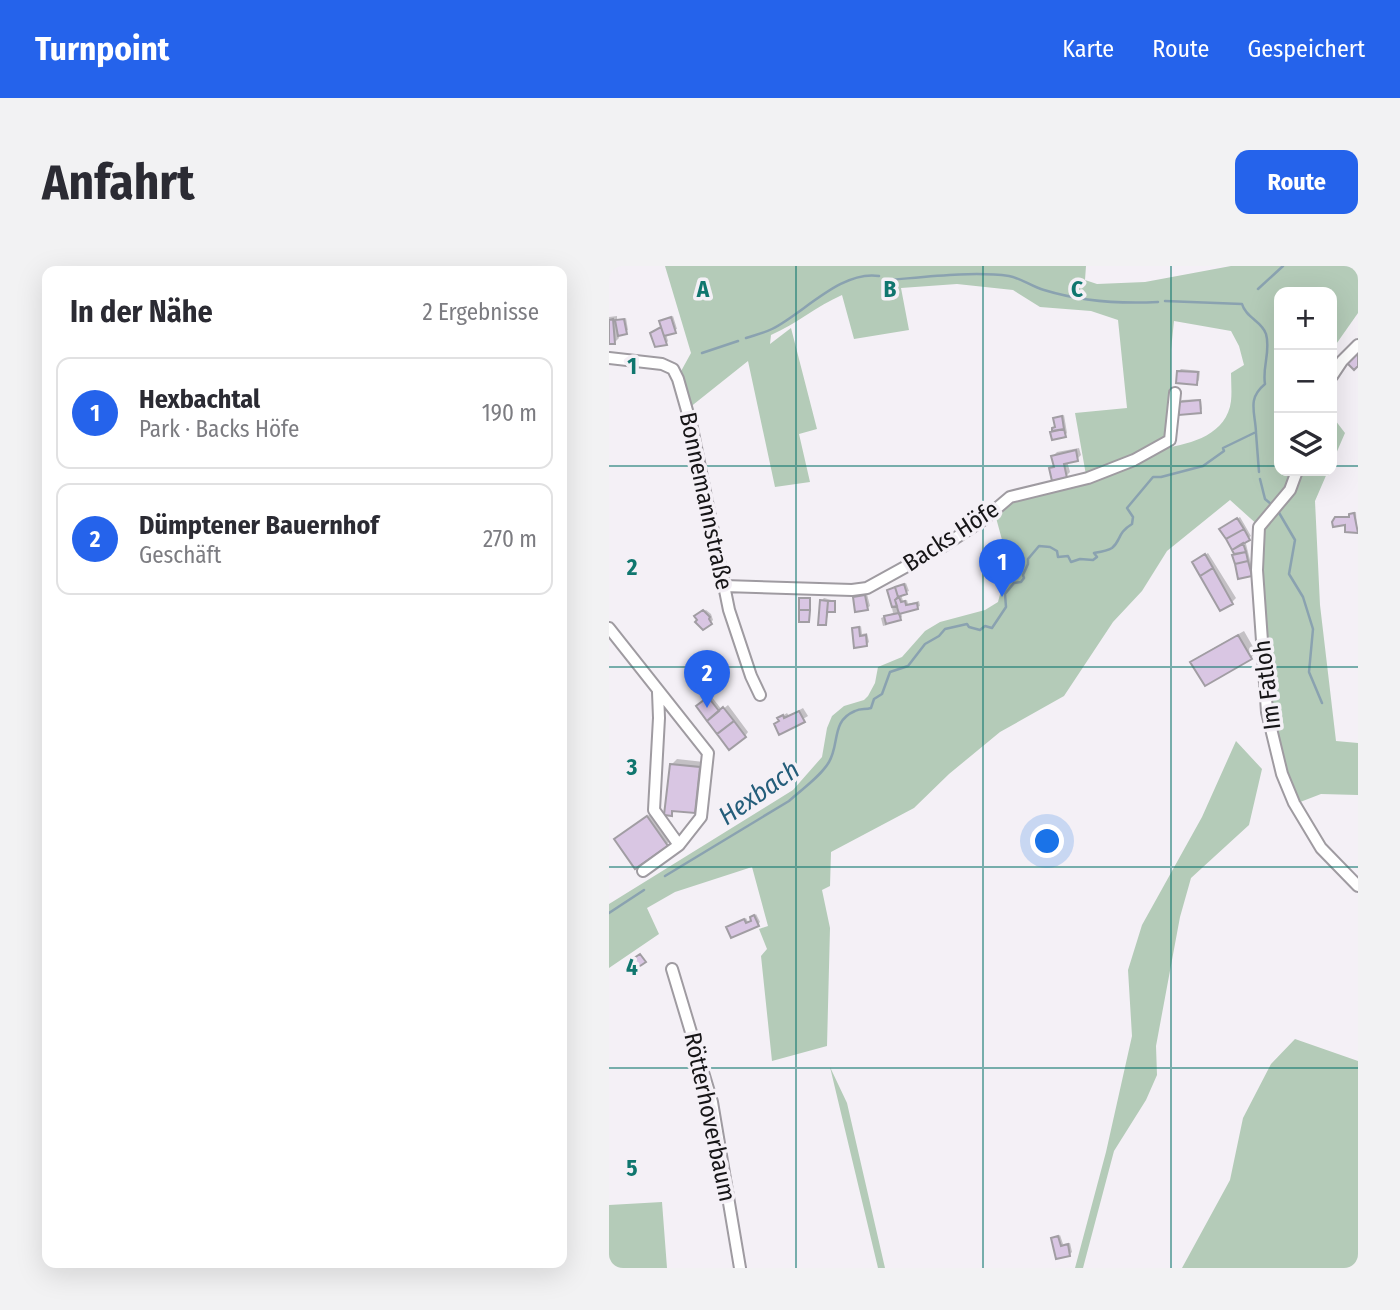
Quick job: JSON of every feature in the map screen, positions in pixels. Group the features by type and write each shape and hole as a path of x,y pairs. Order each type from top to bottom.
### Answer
{"street":[{"path":"1337,368 1358,345"},
{"name":"Bonnemannstraße","path":"609,358 662,364 673,369 678,379 698,453 724,586 742,650 760,695"},
{"name":"Backs Höfe","path":"724,586 852,590 867,588 945,545 983,520 1010,497 1088,478 1134,460 1170,440 1175,393"},
{"name":"Im Fatloh","path":"1295,476 1290,490 1259,527 1257,570 1267,712 1282,774 1294,804 1321,848 1358,886"},
{"path":"609,628 708,754 701,817 679,845 642,871"},
{"path":"658,692 654,810 679,845"},
{"name":"Rötterhoverbaum","path":"672,969 712,1102 740,1268"}],"green space":[{"path":"665,266 1086,266 1085,280 1097,284 1145,282 1231,266 1358,266 1358,313 1337,343 1337,287 1274,287 1274,476 1326,476 1315,501 1320,605 1336,741 1358,743 1358,795 1321,794 1295,804 1268,713 1260,527 1230,500 1167,551 1142,591 1113,622 1064,696 1000,732 949,774 914,808 831,852 830,886 822,890 830,928 827,1046 772,1061 761,956 767,949 759,929 768,926 752,867 675,892 647,908 659,934 609,968 609,904 793,790 822,757 832,716 844,706 864,700 868,696 875,683 878,667 902,657 925,631 940,622 985,610 998,602 1003,583 1011,573 995,514 1002,507 1207,435 1223,422 1231,398 1231,373 1244,365 1239,346 1231,331 1174,321 1171,350 1171,423 1164,438 1153,447 1086,475 1075,413 1127,408 1118,320 1091,311 1040,307 1013,290 957,284 901,288 909,330 854,339 842,295 771,335 770,344 791,328 817,429 799,434 810,482 775,487 748,361 689,408 680,373 691,353"},
{"path":"1337,423 1345,433 1337,451"},
{"path":"1236,741 1262,769 1249,825 1191,878 1180,917 1156,1046 1157,1075 1146,1100 1114,1151 1083,1268 1075,1268 1106,1152 1132,1036 1128,970 1142,925 1202,817"},
{"path":"1295,1039 1358,1061 1358,1268 1182,1268 1230,1180 1243,1118 1271,1064"},
{"path":"830,1067 847,1103 885,1268 878,1268"},
{"path":"662,1202 667,1268 609,1268 609,1205"}],"building":[{"path":"671,317 676,333 664,336 659,321"},
{"path":"613,319 615,344 609,344 609,320"},
{"path":"624,319 627,334 618,336 615,320"},
{"path":"661,327 667,345 655,347 650,333"},
{"path":"1358,351 1358,366 1354,370 1346,362"},
{"path":"1177,371 1198,372 1197,385 1176,383"},
{"path":"1200,400 1201,413 1179,415 1178,402"},
{"path":"1062,416 1064,429 1052,431 1055,427 1053,418"},
{"path":"1064,429 1066,437 1052,440 1050,432"},
{"path":"1076,450 1078,461 1064,464 1067,478 1052,481 1049,468 1054,467 1051,456"},
{"path":"1354,513 1358,533 1345,532 1345,525 1333,527 1335,517 1349,517 1349,514"},
{"path":"1237,518 1244,529 1226,539 1219,529"},
{"path":"1244,529 1250,540 1232,550 1226,539"},
{"path":"1243,543 1246,552 1234,554 1232,550"},
{"path":"1246,552 1248,561 1235,564 1232,555"},
{"path":"1205,554 1213,568 1200,576 1192,562"},
{"path":"1248,561 1252,576 1238,579 1235,564"},
{"path":"1213,568 1233,604 1220,611 1200,576"},
{"path":"904,584 907,594 898,597 895,587"},
{"path":"895,587 897,606 892,607 887,590"},
{"path":"865,595 868,610 855,612 853,597"},
{"path":"899,597 906,605 917,603 918,609 899,614 895,600"},
{"path":"799,598 810,598 810,610 799,610"},
{"path":"820,600 828,601 826,625 818,625"},
{"path":"828,601 835,601 835,612 827,612"},
{"path":"703,610 710,617 712,624 703,630 695,622 697,620 694,616"},
{"path":"799,610 810,610 809,622 799,622"},
{"path":"899,613 901,620 886,624 884,616"},
{"path":"859,627 860,636 866,635 867,646 854,648 852,628"},
{"path":"1238,635 1252,659 1205,686 1190,662"},
{"path":"708,697 719,711 707,721 696,706"},
{"path":"723,707 734,721 717,734 707,721"},
{"path":"799,711 805,722 779,735 774,724 779,721 777,718 783,715 784,718"},
{"path":"734,721 746,737 729,750 717,734"},
{"path":"670,764 700,767 695,813 672,811 672,816 664,815"},
{"path":"647,816 668,846 635,869 614,839"},
{"path":"754,915 759,926 731,938 726,927 744,919 746,923 751,921 750,917"},
{"path":"640,954 646,962 634,970 628,962"},
{"path":"1058,1236 1061,1246 1068,1244 1070,1256 1056,1259 1051,1238"}],"waterway":[{"name":"Hexbach","path":"1258,289 1283,266"},
{"name":"Hexbach","path":"889,280 949,275 995,275 1013,277 1040,289 1072,297 1130,303 1158,302"},
{"name":"Hexbach","path":"746,338 772,329 837,286 865,276 879,276"},
{"name":"Hexbach","path":"665,876 789,801 811,783 829,762 842,721 855,711 871,708 874,699 882,694 890,672 908,666 925,644 945,629 967,624 980,630 985,626 992,628 1006,607 1005,594 1014,583 1021,582 1024,578 1028,559 1039,546 1050,547 1057,551 1058,557 1068,556 1071,562 1080,559 1093,560 1097,557 1094,553 1112,548 1132,524 1133,517 1127,508 1153,477 1203,466 1224,451 1223,448 1256,432 1254,400 1265,384 1268,347 1264,330 1242,304 1165,301"},
{"name":"Hexbach","path":"702,353 738,341"},
{"path":"1256,433 1259,472"},
{"path":"1260,479 1265,499 1271,504"},
{"path":"1278,511 1295,540 1289,574 1303,597 1313,629 1309,672 1322,703"},
{"name":"Hexbach","path":"609,913 644,890"}],"place":[{"name":"Hexbachtal","path":"1002,597"},
{"name":"Dümptener Bauernhof","path":"707,708"}]}
